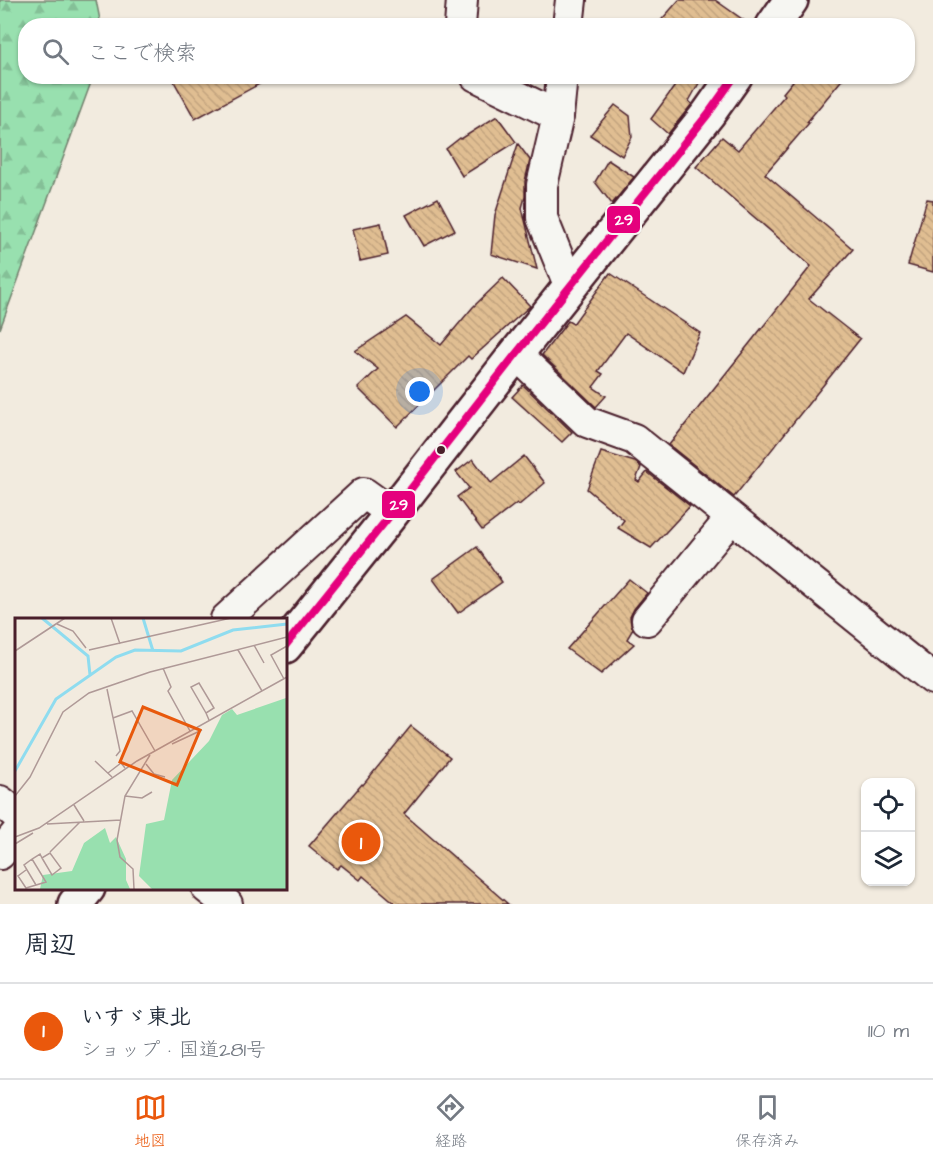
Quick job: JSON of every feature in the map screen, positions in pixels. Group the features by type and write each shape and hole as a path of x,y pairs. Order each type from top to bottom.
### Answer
{"highway":[{"path":"779,18 791,0"},
{"path":"286,645 708,114 729,84"},
{"path":"75,904 87,889"}],"street":[{"path":"461,18 462,0"},
{"path":"569,18 572,0"},
{"path":"492,84 558,116"},
{"path":"561,84 558,116 542,185 542,219 570,287"},
{"path":"516,354 587,422 628,436 933,678"},
{"path":"227,618 364,493 392,513"},
{"path":"647,620 731,518"},
{"path":"0,801 15,813"},
{"path":"0,854 15,835"},
{"path":"208,889 227,904"}],"green space":[{"path":"0,0 96,0 100,18 18,18 18,84 90,84 0,329"}],"building":[{"path":"679,0 715,0 741,18 663,18"},
{"path":"175,84 259,84 195,119"},
{"path":"676,84 699,84 689,101 692,104 668,134 651,119"},
{"path":"790,84 838,84 807,122 809,123 765,174 853,249 809,299 860,339 734,497 669,445 811,266 696,167 722,137 738,150 785,95 783,93"},
{"path":"615,105 630,116 632,137 622,156 590,135"},
{"path":"497,116 516,142 462,176 446,149"},
{"path":"518,144 530,160 522,208 537,269 491,254 495,215"},
{"path":"608,160 634,177 612,204 595,182"},
{"path":"438,198 455,230 424,246 406,215"},
{"path":"927,199 933,200 933,272 908,265"},
{"path":"381,223 388,255 360,261 353,229"},
{"path":"610,273 700,333 683,372 626,333 598,371 603,374 593,387 606,396 596,407 542,355 568,321 573,324"},
{"path":"503,278 530,306 471,359 468,356 397,427 358,388 378,369 355,351 406,317 441,345 473,307"},
{"path":"523,385 572,432 562,442 512,397"},
{"path":"601,452 635,462 641,467 636,480 639,482 647,472 690,506 651,548 618,528 624,520 587,489"},
{"path":"524,456 545,483 519,505 517,503 482,530 457,497 469,488 456,472 473,459 491,483"},
{"path":"477,547 502,582 458,613 433,579"},
{"path":"629,579 647,593 630,617 633,629 627,639 634,644 601,674 567,649"},
{"path":"411,726 450,757 404,814 508,904 396,904 363,876 360,880 341,865 337,869 309,846"}],"transit line":[{"name":"29","path":"286,645 708,114 729,84"}],"place":[{"name":"いすゞ東北","path":"361,842"}]}
